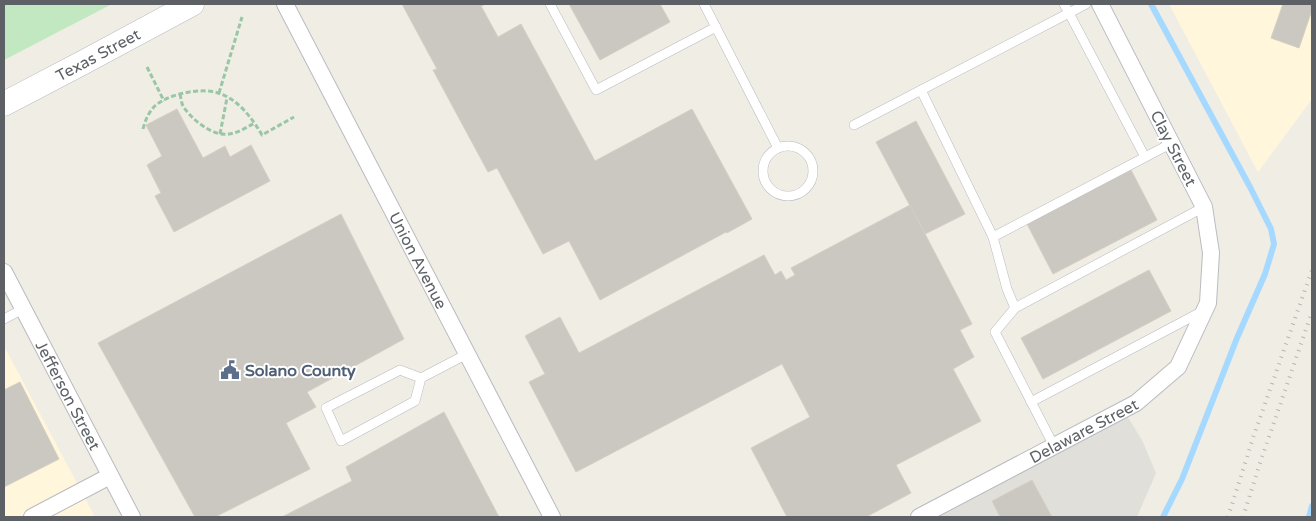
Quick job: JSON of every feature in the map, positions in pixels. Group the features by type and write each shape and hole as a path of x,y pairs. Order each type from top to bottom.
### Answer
{"main road":[{"name":"Texas Street","path":"4,104 192,4"}],"street":[{"name":"Union Avenue","path":"285,4 552,517"},
{"name":"Clay Street","path":"1100,4 1204,207 1211,253 1207,306"},
{"name":"Jefferson Street","path":"4,272 132,517"},
{"name":"Delaware Street","path":"919,517 1136,403 1178,367 1207,306"},
{"path":"32,517 110,476"}],"lane":[{"path":"550,4 596,90 716,27"},
{"path":"704,4 778,148"},
{"path":"1064,4 1145,158"},
{"path":"854,125 1086,4"},
{"path":"921,90 993,238 1007,290 1015,308"},
{"path":"993,238 1172,143"},
{"path":"788,146 798,148 812,162 814,172 811,182 805,191 795,196 775,193 764,179 765,161 778,148 788,146"},
{"path":"1054,446 995,332 1015,308 1204,207"},
{"path":"1031,402 1207,306"},
{"path":"4,319 23,309"},
{"path":"421,378 400,370 326,408 341,441 415,401 421,378 467,354"}],"path":[{"path":"219,93 242,17"},
{"path":"146,67 164,101"},
{"path":"143,129 145,121 154,107 180,94 191,91 219,93 238,104 255,123 262,135 294,117"},
{"path":"180,94 182,104 190,115 206,128 220,134 230,134 255,123"},
{"path":"220,134 227,98"}],"shaded area":[{"path":"1169,4 1312,4 1312,99 1258,172"},
{"path":"4,346 95,517 4,517"},
{"path":"1126,414 1142,440 1156,473 1137,517 933,517"}],"green space":[{"path":"4,4 112,4 4,60"}],"building":[{"path":"402,4 486,4 481,6 498,37 521,24 595,161 692,109 752,219 600,300 569,241 543,254 497,168 488,172 433,70 437,69"},
{"path":"569,4 660,4 670,22 600,60"},
{"path":"1283,4 1312,4 1312,10 1299,48 1271,38"},
{"path":"177,109 203,158 225,146 230,157 251,145 270,181 174,232 155,196 161,193 147,165 162,156 146,125"},
{"path":"916,121 965,214 925,234 876,142"},
{"path":"1131,170 1157,220 1053,274 1027,224"},
{"path":"910,205 972,324 960,330 974,357 953,369 981,421 896,465 911,493 866,517 787,517 751,448 810,417 782,364 576,472 529,382 545,374 525,336 560,317 579,353 764,255 775,275 781,271 786,280 795,275 791,268"},
{"name":"Solano County","path":"341,214 404,339 307,392 316,407 286,423 310,469 215,517 195,517 98,343"},
{"path":"1149,270 1171,311 1043,379 1021,338"},
{"path":"20,382 59,459 4,487 4,390"},
{"path":"444,412 499,517 282,517 352,481 346,467"},
{"path":"1032,480 1052,517 1000,517 992,501"}],"waterway":[{"path":"1151,4 1250,187 1271,229 1274,244 1265,274 1237,338 1182,479 1163,517"},
{"path":"1309,517 1312,506"}],"railway":[{"path":"1228,517 1253,438 1312,270"},
{"path":"1243,517 1312,312"}],"place":[{"name":"Solano County","path":"230,370"}]}
